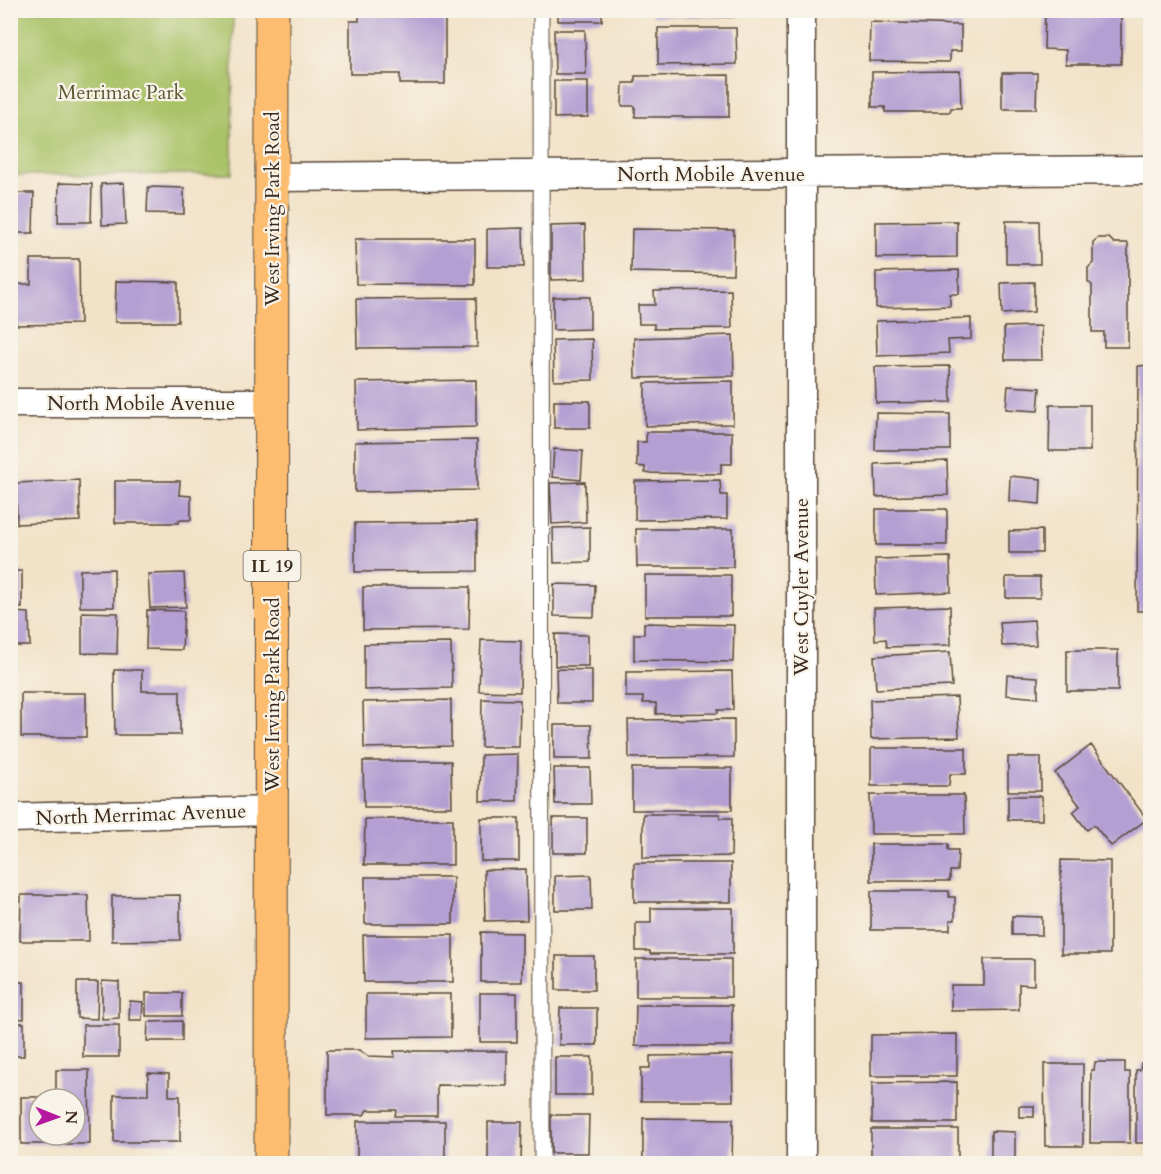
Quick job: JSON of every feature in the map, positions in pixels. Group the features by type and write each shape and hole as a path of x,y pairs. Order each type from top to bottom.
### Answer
{"main road":[{"name":"West Irving Park Road","path":"272,10 272,1164"}],"street":[{"name":"West Cuyler Avenue","path":"801,10 801,1164"},
{"name":"North Mobile Avenue","path":"272,177 1150,170"},
{"name":"North Mobile Avenue","path":"10,403 272,402"},
{"name":"North Merrimac Avenue","path":"10,818 272,811"}],"lane":[{"path":"541,10 542,1164"}],"green space":[{"name":"Merrimac Park","path":"10,11 233,11 232,174 11,175"}],"building":[{"path":"359,10 445,10 445,84 400,84 400,74 350,74 350,21 359,21"},
{"path":"558,10 602,10 602,21 558,21"},
{"path":"652,10 734,10 734,17 652,16"},
{"path":"869,10 951,10 951,14 869,13"},
{"path":"1045,10 1121,10 1121,64 1066,64 1066,50 1044,49"},
{"path":"870,22 961,25 961,51 950,51 950,62 869,61"},
{"path":"658,28 736,28 737,64 658,65"},
{"path":"554,30 585,30 586,74 555,74"},
{"path":"960,71 961,108 951,108 950,112 885,112 885,107 872,107 872,72"},
{"path":"1002,73 1037,73 1036,109 1002,109"},
{"path":"729,75 729,117 635,117 635,106 622,106 623,83 635,83 635,76"},
{"path":"554,81 588,81 588,117 554,118"},
{"path":"59,183 92,184 91,222 58,222"},
{"path":"124,183 126,224 102,225 101,184"},
{"path":"148,187 184,188 184,214 147,213"},
{"path":"10,193 34,193 33,233 10,233"},
{"path":"957,221 957,257 876,258 876,222"},
{"path":"1006,221 1039,221 1040,264 1006,264"},
{"path":"585,225 586,279 551,280 551,226"},
{"path":"523,228 524,267 487,267 487,229"},
{"path":"632,229 734,230 733,274 631,272"},
{"path":"1098,238 1109,238 1114,243 1128,243 1128,347 1104,347 1104,332 1092,332 1092,285 1088,282 1088,268 1093,263 1093,242"},
{"path":"355,239 475,239 475,285 356,284"},
{"path":"31,259 79,259 80,324 16,325 16,284 31,284"},
{"path":"959,270 959,294 950,294 950,306 876,308 876,272"},
{"path":"116,281 178,282 178,322 115,322"},
{"path":"1034,282 1034,312 1002,314 1001,283"},
{"path":"731,290 732,328 654,329 654,324 639,324 638,305 655,305 654,291"},
{"path":"553,297 590,297 590,329 553,330"},
{"path":"476,298 477,347 357,348 356,299"},
{"path":"971,318 971,339 948,340 949,353 877,356 876,321"},
{"path":"1041,326 1042,360 1005,360 1004,327"},
{"path":"733,335 734,376 635,378 634,338"},
{"path":"592,339 593,380 554,381 553,340"},
{"path":"1150,365 1150,611 1137,611 1138,366"},
{"path":"950,366 951,402 876,403 875,367"},
{"path":"476,380 476,427 357,430 356,382"},
{"path":"733,381 733,424 645,426 645,383"},
{"path":"1008,386 1040,388 1038,411 1006,409"},
{"path":"554,401 590,401 590,428 554,428"},
{"path":"1050,405 1090,405 1090,451 1049,451"},
{"path":"876,413 950,414 950,450 875,450"},
{"path":"646,432 732,432 732,464 721,464 721,474 645,473 645,467 637,466 637,442 646,442"},
{"path":"477,440 477,490 355,492 355,442"},
{"path":"554,449 583,451 581,480 552,477"},
{"path":"947,461 948,495 876,497 875,464"},
{"path":"1010,476 1041,479 1040,504 1009,501"},
{"path":"79,480 80,521 17,524 16,483"},
{"path":"720,480 721,495 727,495 727,519 635,520 635,481"},
{"path":"115,481 180,481 179,495 191,496 191,520 179,520 179,523 115,523"},
{"path":"585,482 586,522 552,524 550,483"},
{"path":"876,509 947,509 947,545 876,545"},
{"path":"477,522 477,571 355,572 355,523"},
{"path":"590,527 590,562 554,563 553,528"},
{"path":"636,529 733,529 733,567 637,567"},
{"path":"1042,530 1042,553 1009,553 1009,531"},
{"path":"950,557 951,592 876,595 875,559"},
{"path":"114,569 114,607 80,607 80,570"},
{"path":"10,571 22,571 22,608 10,608"},
{"path":"184,573 186,607 150,608 148,574"},
{"path":"645,575 731,575 731,616 645,616"},
{"path":"1006,577 1040,577 1040,598 1006,598"},
{"path":"554,584 595,585 594,617 554,616"},
{"path":"363,587 470,587 469,629 363,630"},
{"path":"950,606 951,645 887,647 886,639 875,640 874,608"},
{"path":"147,610 184,611 182,650 146,649"},
{"path":"10,612 29,613 30,646 10,646"},
{"path":"82,612 118,613 117,654 82,653"},
{"path":"1034,620 1036,645 1002,646 1000,622"},
{"path":"644,623 734,625 733,662 634,660 634,634 644,634"},
{"path":"555,634 588,635 588,666 555,666"},
{"path":"481,640 521,641 520,692 479,691"},
{"path":"451,643 452,688 364,690 364,644"},
{"path":"1067,650 1118,650 1118,691 1067,691"},
{"path":"950,652 952,686 876,689 874,656"},
{"path":"556,669 592,670 592,703 557,703"},
{"path":"114,670 142,670 142,691 180,691 180,735 115,735"},
{"path":"732,671 733,710 718,710 718,713 656,714 656,703 643,703 643,697 626,697 626,672"},
{"path":"1007,675 1038,677 1038,698 1006,695"},
{"path":"21,693 86,693 86,737 21,737"},
{"path":"957,697 959,737 871,739 870,700"},
{"path":"482,699 520,700 519,747 481,747"},
{"path":"451,700 451,746 364,748 363,702"},
{"path":"734,719 734,757 629,758 628,720"},
{"path":"554,725 591,725 592,759 554,759"},
{"path":"1091,745 1147,819 1111,846 1094,825 1087,830 1073,812 1080,806 1055,773"},
{"path":"871,748 966,748 966,774 950,774 949,786 871,786"},
{"path":"518,754 517,801 480,801 481,755"},
{"path":"1008,757 1041,757 1041,791 1008,791"},
{"path":"363,761 451,761 452,807 364,807"},
{"path":"554,768 590,768 591,804 555,804"},
{"path":"632,768 732,768 732,810 632,810"},
{"path":"870,795 964,795 965,834 871,834"},
{"path":"1008,796 1042,796 1042,820 1008,820"},
{"path":"643,814 720,814 720,818 732,818 731,856 643,858"},
{"path":"481,818 519,818 519,861 481,861"},
{"path":"553,818 587,818 587,853 553,853"},
{"path":"365,819 453,819 453,865 364,865"},
{"path":"871,844 948,844 948,850 958,850 957,871 950,871 950,881 871,881"},
{"path":"1061,860 1110,861 1110,954 1061,954"},
{"path":"634,863 731,863 731,902 634,902"},
{"path":"526,869 527,920 485,921 484,870"},
{"path":"591,875 592,910 555,910 555,876"},
{"path":"365,877 453,877 453,924 365,924"},
{"path":"871,891 949,891 949,897 955,897 955,920 950,920 950,930 871,930"},
{"path":"21,895 88,895 89,941 20,941"},
{"path":"180,895 180,940 112,941 112,896"},
{"path":"651,908 733,908 733,954 650,954 650,951 636,951 636,923 651,923"},
{"path":"1012,916 1042,917 1042,935 1012,935"},
{"path":"481,932 522,933 522,982 481,982"},
{"path":"363,935 453,935 453,982 364,982"},
{"path":"556,956 594,956 594,990 556,990"},
{"path":"636,959 731,959 731,997 636,997"},
{"path":"984,959 1034,959 1034,985 1019,984 1019,1010 951,1011 951,985 984,985"},
{"path":"102,981 119,982 119,1018 102,1019"},
{"path":"10,982 24,982 24,1019 10,1018"},
{"path":"77,982 98,982 97,1019 77,1018"},
{"path":"146,993 182,993 182,1016 146,1016"},
{"path":"480,993 517,993 517,1042 480,1042"},
{"path":"366,994 451,994 451,1037 366,1038"},
{"path":"130,1001 143,1002 142,1020 129,1020"},
{"path":"636,1005 732,1005 732,1046 635,1046"},
{"path":"560,1008 597,1008 597,1045 559,1045"},
{"path":"182,1021 182,1041 147,1041 148,1022"},
{"path":"10,1023 24,1023 24,1056 10,1056"},
{"path":"83,1025 119,1025 119,1057 83,1057"},
{"path":"957,1034 957,1076 871,1076 871,1035"},
{"path":"327,1050 359,1050 368,1056 395,1057 394,1051 507,1051 507,1086 437,1085 437,1116 395,1116 396,1110 367,1110 364,1115 327,1115"},
{"path":"732,1055 733,1101 641,1101 641,1068 650,1068 650,1056"},
{"path":"555,1057 592,1057 592,1095 555,1095"},
{"path":"1095,1062 1125,1062 1125,1072 1130,1072 1130,1143 1090,1143 1091,1070 1094,1070"},
{"path":"1141,1063 1150,1063 1150,1143 1136,1143 1136,1070 1140,1070"},
{"path":"1044,1064 1083,1064 1083,1146 1045,1146"},
{"path":"56,1070 89,1070 90,1144 87,1144 87,1087 56,1087"},
{"path":"148,1073 169,1074 169,1096 180,1096 180,1142 114,1142 114,1095 148,1095"},
{"path":"957,1082 957,1123 872,1123 872,1083"},
{"path":"21,1097 27,1097 27,1144 21,1144"},
{"path":"1019,1106 1034,1106 1034,1117 1019,1117"},
{"path":"551,1115 589,1115 588,1153 551,1153"},
{"path":"643,1118 733,1119 732,1163 643,1162"},
{"path":"357,1121 445,1121 445,1164 357,1164"},
{"path":"488,1122 522,1122 521,1164 488,1164"},
{"path":"871,1129 958,1129 958,1164 871,1164"},
{"path":"991,1131 1015,1132 1015,1163 991,1163"}]}
